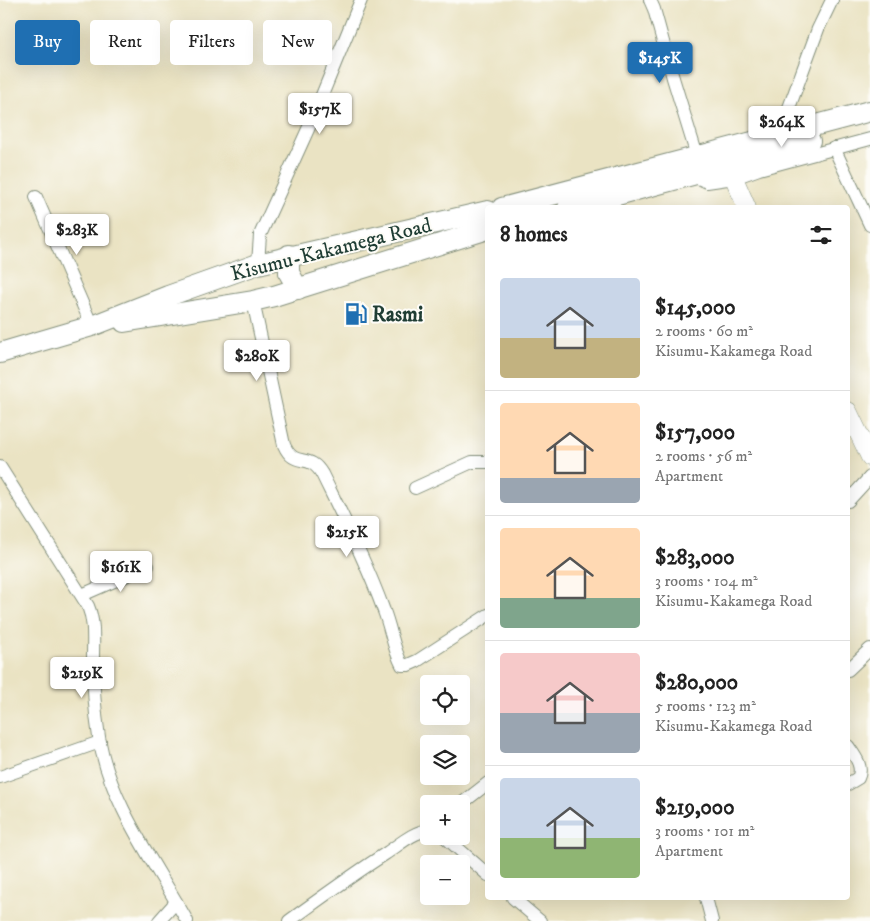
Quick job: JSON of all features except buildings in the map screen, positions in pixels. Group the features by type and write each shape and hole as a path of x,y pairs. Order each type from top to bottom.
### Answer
{"highway":[{"path":"577,205 695,166 779,134 870,111"},
{"path":"516,205 787,147 870,125"},
{"name":"Kisumu-Kakamega Road","path":"0,353 92,326 168,296 258,264 289,255 485,212"},
{"name":"Kisumu-Kakamega Road","path":"92,326 254,301 485,230"},
{"path":"289,255 289,273 298,289"}],"main road":[{"path":"734,178 746,205"},
{"path":"850,414 869,452"}],"street":[{"path":"258,264 260,235 309,127 362,0"},
{"path":"650,0 673,78 695,166 707,182 734,178 870,139"},
{"path":"779,134 818,29 832,0"},
{"path":"834,148 870,225"},
{"path":"36,197 92,326"},
{"path":"254,301 284,445 288,454 296,460 309,460 317,465 322,474 363,561 384,612 397,656 402,665 408,665 417,660 485,617"},
{"path":"415,488 472,462 485,462"},
{"path":"0,467 82,595 92,616 94,626 95,695 100,742 105,764 129,820 187,921"},
{"path":"850,498 870,477"},
{"path":"82,595 148,566"},
{"path":"850,668 870,649"},
{"path":"0,777 100,742"},
{"path":"850,749 860,770 858,778 850,783"},
{"path":"470,797 485,785"},
{"path":"289,921 408,837 420,833"},
{"path":"454,845 485,872"},
{"path":"515,900 540,921"},
{"path":"707,900 712,921"},
{"path":"159,921 176,902"}],"place":[{"name":"Rasmi","path":"356,314"}]}
